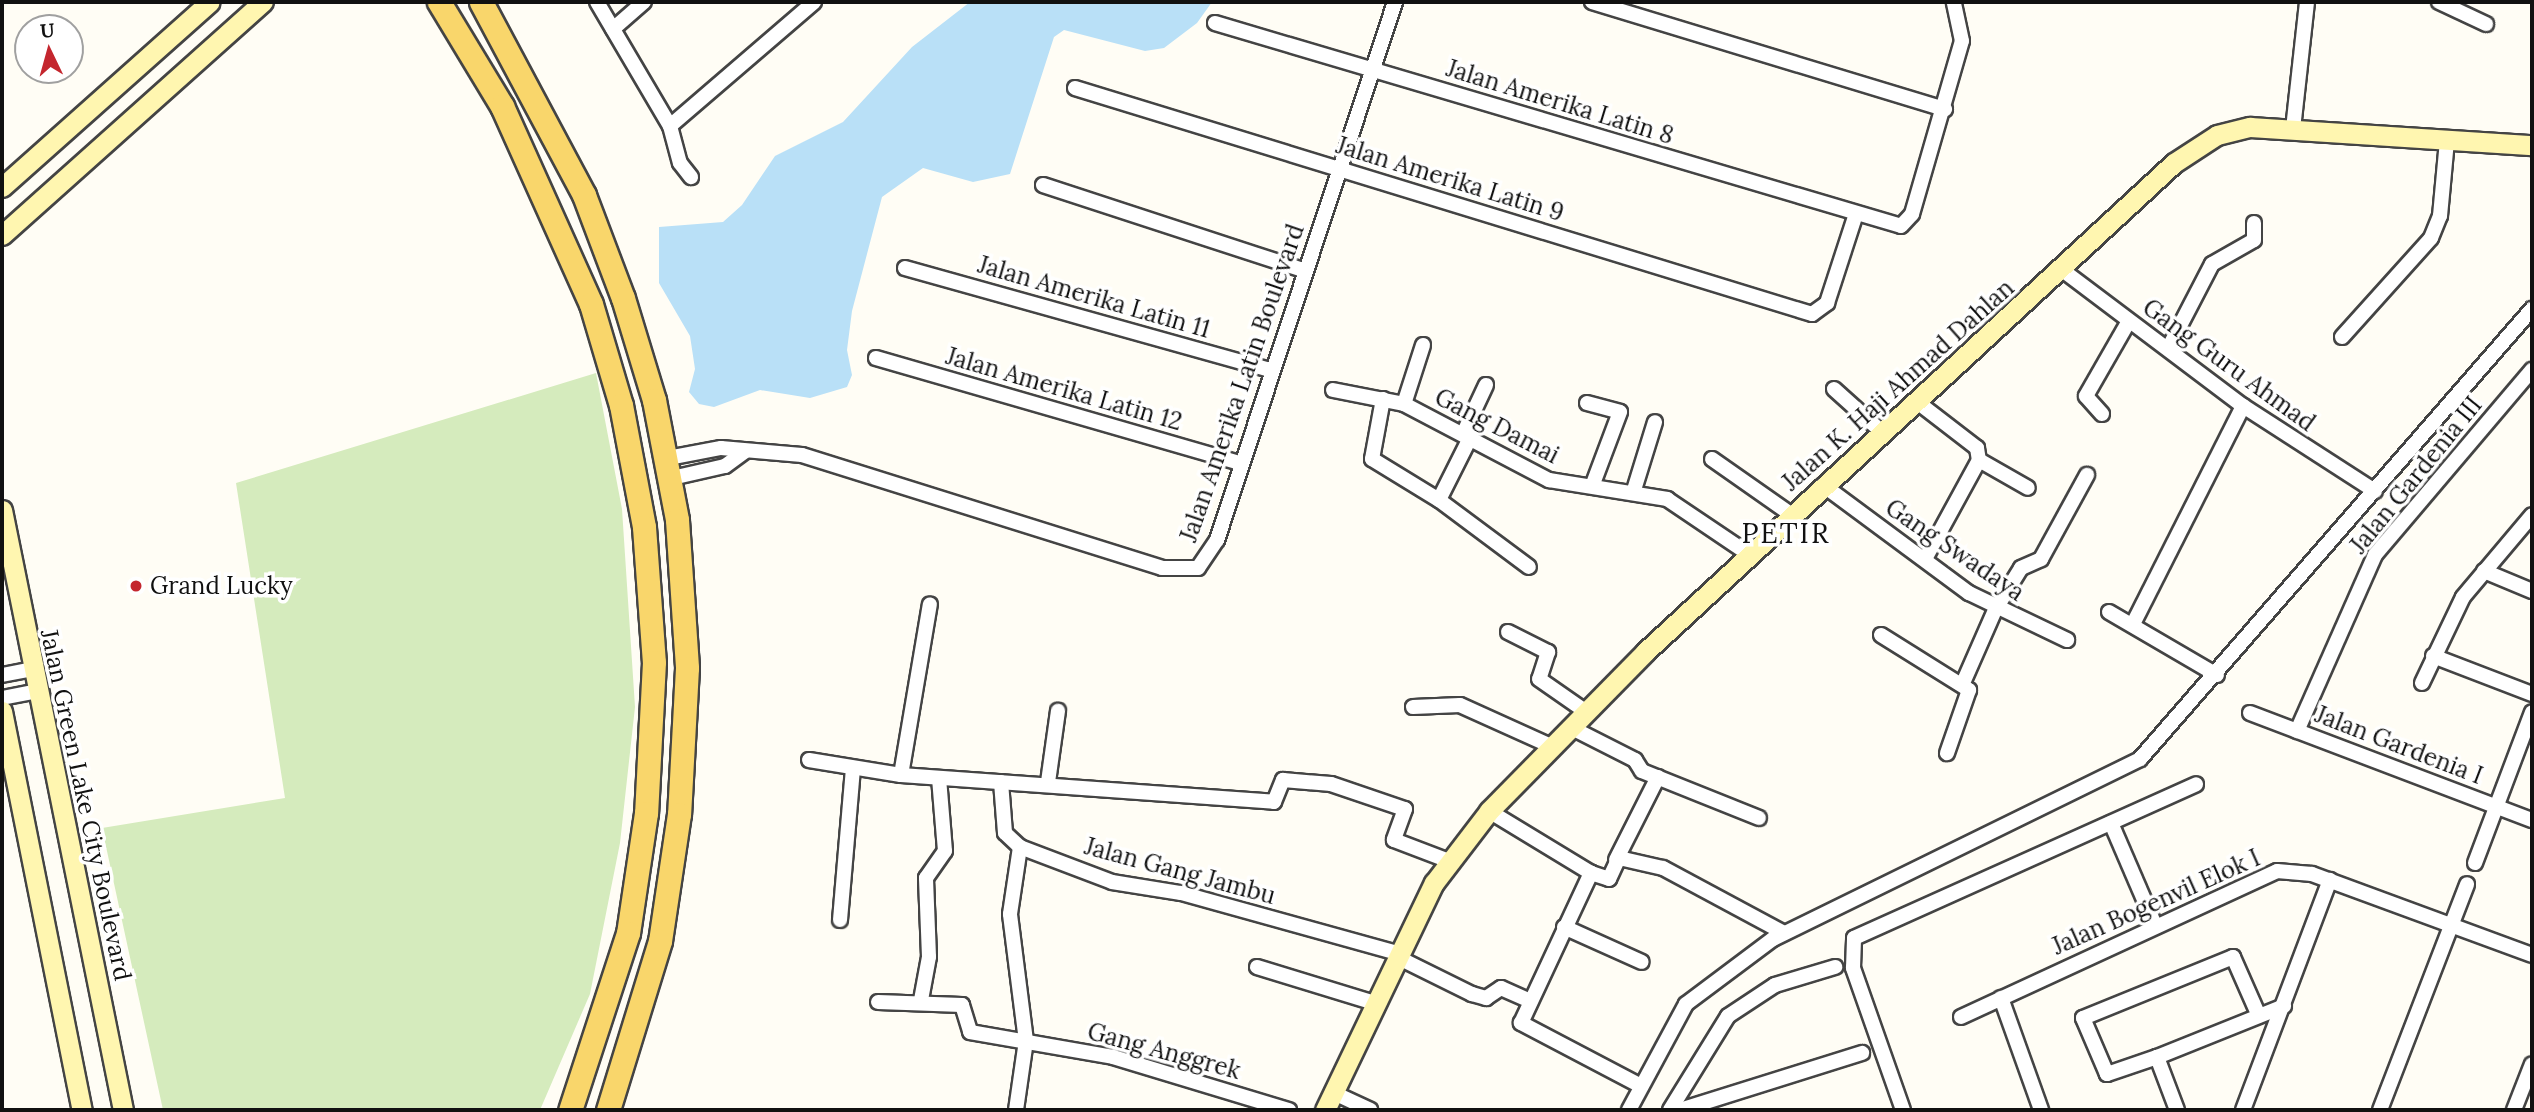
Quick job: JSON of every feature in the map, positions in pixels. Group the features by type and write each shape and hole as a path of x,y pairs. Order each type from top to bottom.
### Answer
{"main road":[{"path":"2,187 210,2"},
{"path":"2,235 263,2"},
{"path":"439,2 502,106 591,304 621,405 644,527 654,662 646,813 628,933 570,1110"},
{"path":"481,2 584,195 623,299 670,468 687,668 680,814 660,942 608,1110"},
{"name":"Jalan K. Haji Ahmad Dahlan","path":"1329,1102 1398,955 1449,861 1489,811 1585,711 1823,485 2202,142 2250,127 2532,145"},
{"name":"Jalan Green Lake City Boulevard","path":"2,510 123,1110"},
{"path":"2,712 82,1110"}],"street":[{"path":"597,2 670,126 680,163 691,177"},
{"path":"613,29 644,2"},
{"path":"670,126 814,2"},
{"name":"Jalan Amerika Latin Boulevard","path":"670,468 721,449 802,455 1182,570 1198,568 1209,557 1395,2"},
{"path":"1592,2 1945,109 1962,41 1954,2"},
{"path":"2293,129 2307,2"},
{"path":"2439,2 2487,24"},
{"name":"Jalan Amerika Latin 8","path":"1214,23 1892,225 1908,223 1945,109"},
{"name":"Jalan Amerika Latin 9","path":"1075,88 1812,314 1827,303 1856,214"},
{"path":"2342,337 2431,238 2440,216 2447,141"},
{"path":"1043,185 1303,270"},
{"path":"2170,345 2212,264 2254,240 2254,223"},
{"name":"Jalan Amerika Latin 11","path":"905,268 1271,370"},
{"name":"Gang Guru Ahmad","path":"2061,269 2129,321 2170,345 2243,406 2375,491"},
{"path":"1629,1110 1686,1004 1784,933 2132,766 2217,675 2532,309"},
{"path":"2102,414 2086,396 2129,321"},
{"path":"1404,404 1423,345"},
{"name":"Jalan Amerika Latin 12","path":"876,358 1240,463"},
{"name":"Jalan Gardenia III","path":"2297,731 2375,555 2532,370"},
{"path":"1439,500 1486,385"},
{"path":"1834,389 1882,432"},
{"name":"Gang Damai","path":"1333,390 1404,404 1549,480 1634,490 1682,505 1749,555"},
{"path":"1383,399 1372,459 1439,500 1529,567"},
{"path":"1916,401 1977,448 1979,460 1925,559"},
{"path":"1587,403 1620,412 1593,484"},
{"path":"2134,622 2243,406"},
{"path":"1634,490 1656,422"},
{"path":"1712,458 1792,515"},
{"path":"1979,460 2028,488"},
{"path":"1963,683 1996,610 2021,568 2041,559 2087,475"},
{"name":"Gang Swadaya","path":"1823,485 1996,610 2067,640"},
{"path":"2422,683 2463,597 2532,515"},
{"path":"2484,571 2532,591"},
{"path":"901,775 930,604"},
{"path":"2109,612 2134,622 2217,675"},
{"path":"1508,632 1548,652 1539,679 1585,711"},
{"path":"1881,635 1963,683 1969,692 1947,753"},
{"path":"2433,656 2532,694"},
{"path":"2,674 32,669"},
{"path":"2,698 37,691"},
{"path":"1413,707 1460,705 1551,746"},
{"path":"1048,782 1058,711"},
{"path":"2475,863 2532,712"},
{"name":"Jalan Gardenia I","path":"2250,713 2532,820"},
{"path":"1570,727 1658,777 1759,818"},
{"path":"809,760 901,775 1001,782 1048,782 1274,802 1283,780 1331,784 1405,809 1394,840 1449,861"},
{"path":"840,920 853,769"},
{"path":"1489,811 1591,873 1609,879 1658,777"},
{"path":"878,1002 921,1000 929,957 926,878 945,851 939,778"},
{"path":"1001,782 1005,833 1020,847 1010,914 1026,1041 1016,1110"},
{"path":"1903,1110 1853,968 1854,938 2196,784"},
{"path":"2111,823 2155,925"},
{"name":"Jalan Gang Jambu","path":"1020,847 1112,882 1181,893 1398,955 1472,994 1486,998 1501,988 1528,1000"},
{"path":"1616,860 1663,868 1784,933"},
{"name":"Jalan Bogenvil Elok I","path":"1961,1017 2155,925 2277,872 2330,880 2532,955"},
{"path":"1591,873 1528,1000 1521,1023 1641,1086"},
{"path":"2243,1110 2330,880"},
{"path":"2380,1110 2467,884"},
{"path":"1564,927 1642,962"},
{"path":"2259,1016 2233,957 2083,1018 2106,1074 2157,1057 2284,1006"},
{"path":"1256,967 1375,1003"},
{"path":"1670,1110 1728,1016 1775,985 1835,967"},
{"path":"2001,998 2040,1110"},
{"name":"Gang Anggrek","path":"921,1000 962,1005 970,1032 1113,1057 1289,1110"},
{"path":"1680,1110 1863,1053"},
{"path":"2157,1057 2177,1110"},
{"path":"2514,1110 2532,1063"},
{"path":"1329,1102 1370,1110"}],"green space":[{"path":"596,373 622,509 635,707 620,843 590,994 540,1110 163,1110 102,828 285,798 236,483"}],"water":[{"path":"970,2 1212,2 1197,23 1164,48 1145,51 1064,30 1054,37 1010,174 973,182 923,168 882,197 852,311 847,350 852,375 847,387 810,398 760,390 714,407 699,404 689,392 695,369 690,336 659,283 659,227 723,222 742,205 775,156 843,122 912,47"}],"place":[{"name":"Grand Lucky","path":"136,586"}],"district":[{"name":"PETIR","path":"1786,533"}]}
